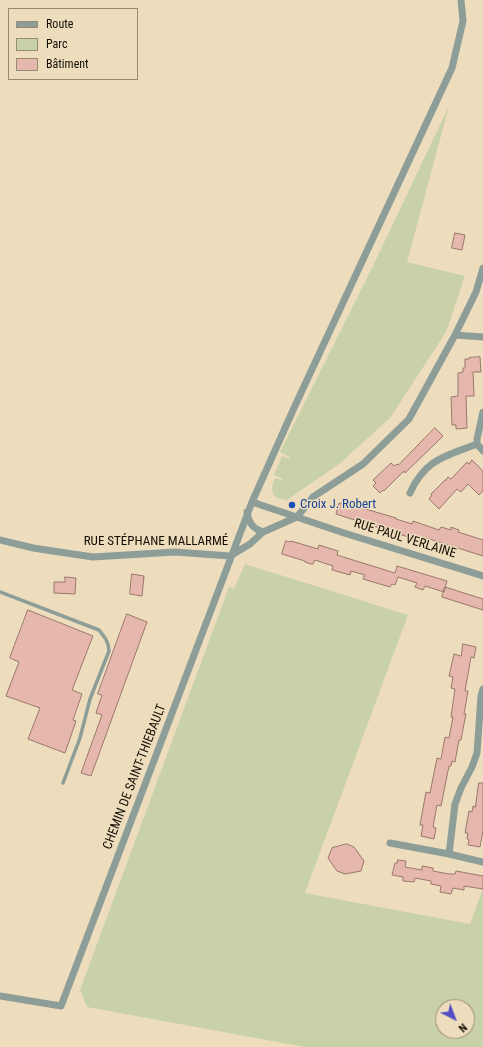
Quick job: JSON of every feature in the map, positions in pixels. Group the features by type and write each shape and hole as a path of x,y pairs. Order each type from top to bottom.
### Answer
{"street":[{"name":"CHEMIN DE SAINT-THIEBAULT","path":"0,996 61,1006 230,556 252,502 452,68 463,21 461,0"},
{"name":"RUE STÉPHANE MALLARMÉ","path":"0,540 33,548 93,557 175,552 230,556 250,544 263,532 297,517 313,497 363,464 409,419 455,335 476,292 483,268"},
{"path":"455,335 483,337"},
{"path":"483,412 477,439 478,444 483,451"},
{"path":"410,493 419,477 434,462 478,444"},
{"name":"RUE PAUL VERLAINE","path":"252,502 359,538 483,576"},
{"path":"248,512 249,521 258,530 263,532"},
{"path":"449,854 455,804 477,753 481,696 483,689"},
{"path":"390,843 483,862"}],"lane":[{"path":"0,592 99,630 109,644 109,650 90,699 80,738 63,783"}],"green space":[{"path":"449,106 407,262 465,276 446,332 390,418 339,464 287,500 278,498 273,494 273,483 275,478 283,479 274,475 282,456 291,458 280,452 372,268"},
{"path":"245,564 408,615 305,893 470,924 483,888 483,1047 305,1047 87,1007 80,990 229,587 234,589"}],"building":[{"path":"455,233 465,235 462,250 452,248"},
{"path":"480,357 481,372 473,372 474,396 466,396 467,428 456,429 456,425 452,425 451,397 458,396 458,373 463,372 463,368 465,368 465,359"},
{"path":"435,428 443,436 405,473 404,471 384,491 383,490 380,493 373,486 376,483 373,480 391,463 394,466 397,464 398,465"},
{"path":"472,460 483,471 483,491 479,495 468,484 461,492 457,489 439,509 429,499 432,495 431,494 448,477 451,479 467,462 469,464"},
{"path":"342,502 412,524 413,521 439,530 441,527 451,530 451,527 459,530 458,532 483,540 483,556 423,537 421,541 336,514 339,503 341,504"},
{"path":"286,541 291,541 318,549 319,545 338,551 337,555 395,573 397,566 447,581 444,592 425,586 423,590 415,587 417,583 398,577 395,585 392,584 390,587 363,579 365,575 351,571 350,575 332,570 333,566 315,560 313,564 311,564 282,554"},
{"path":"132,574 144,576 142,596 130,594"},
{"path":"65,577 76,578 75,594 54,593 54,582 65,582"},
{"path":"445,587 483,599 483,610 442,597"},
{"path":"28,610 93,636 72,690 82,694 73,720 76,721 65,753 28,739 40,708 6,696 19,662 10,658"},
{"path":"127,614 147,622 91,776 81,773 102,715 96,713 102,695 98,694"},
{"path":"463,644 476,647 474,658 471,657 465,691 468,691 464,714 466,714 461,740 459,740 455,762 452,761 451,766 449,766 441,806 437,805 433,827 436,828 434,839 421,836 423,825 420,825 426,792 430,793 437,758 441,759 445,737 449,738 453,717 451,717 455,689 451,688 453,677 449,676 454,654 461,656"},
{"path":"479,783 483,783 483,831 480,847 468,845 468,833 465,833 469,811 472,812 473,806 475,807"},
{"path":"347,844 354,847 364,861 361,871 345,874 337,871 328,858 332,848"},
{"path":"398,860 406,861 405,867 422,870 422,866 433,868 433,871 449,874 455,874 456,871 483,876 483,889 464,886 464,890 453,888 451,894 440,892 441,886 431,884 431,881 415,878 414,882 403,881 403,877 392,875 395,863 397,863"}],"place":[{"name":"Croix J. Robert","path":"292,505"}]}
